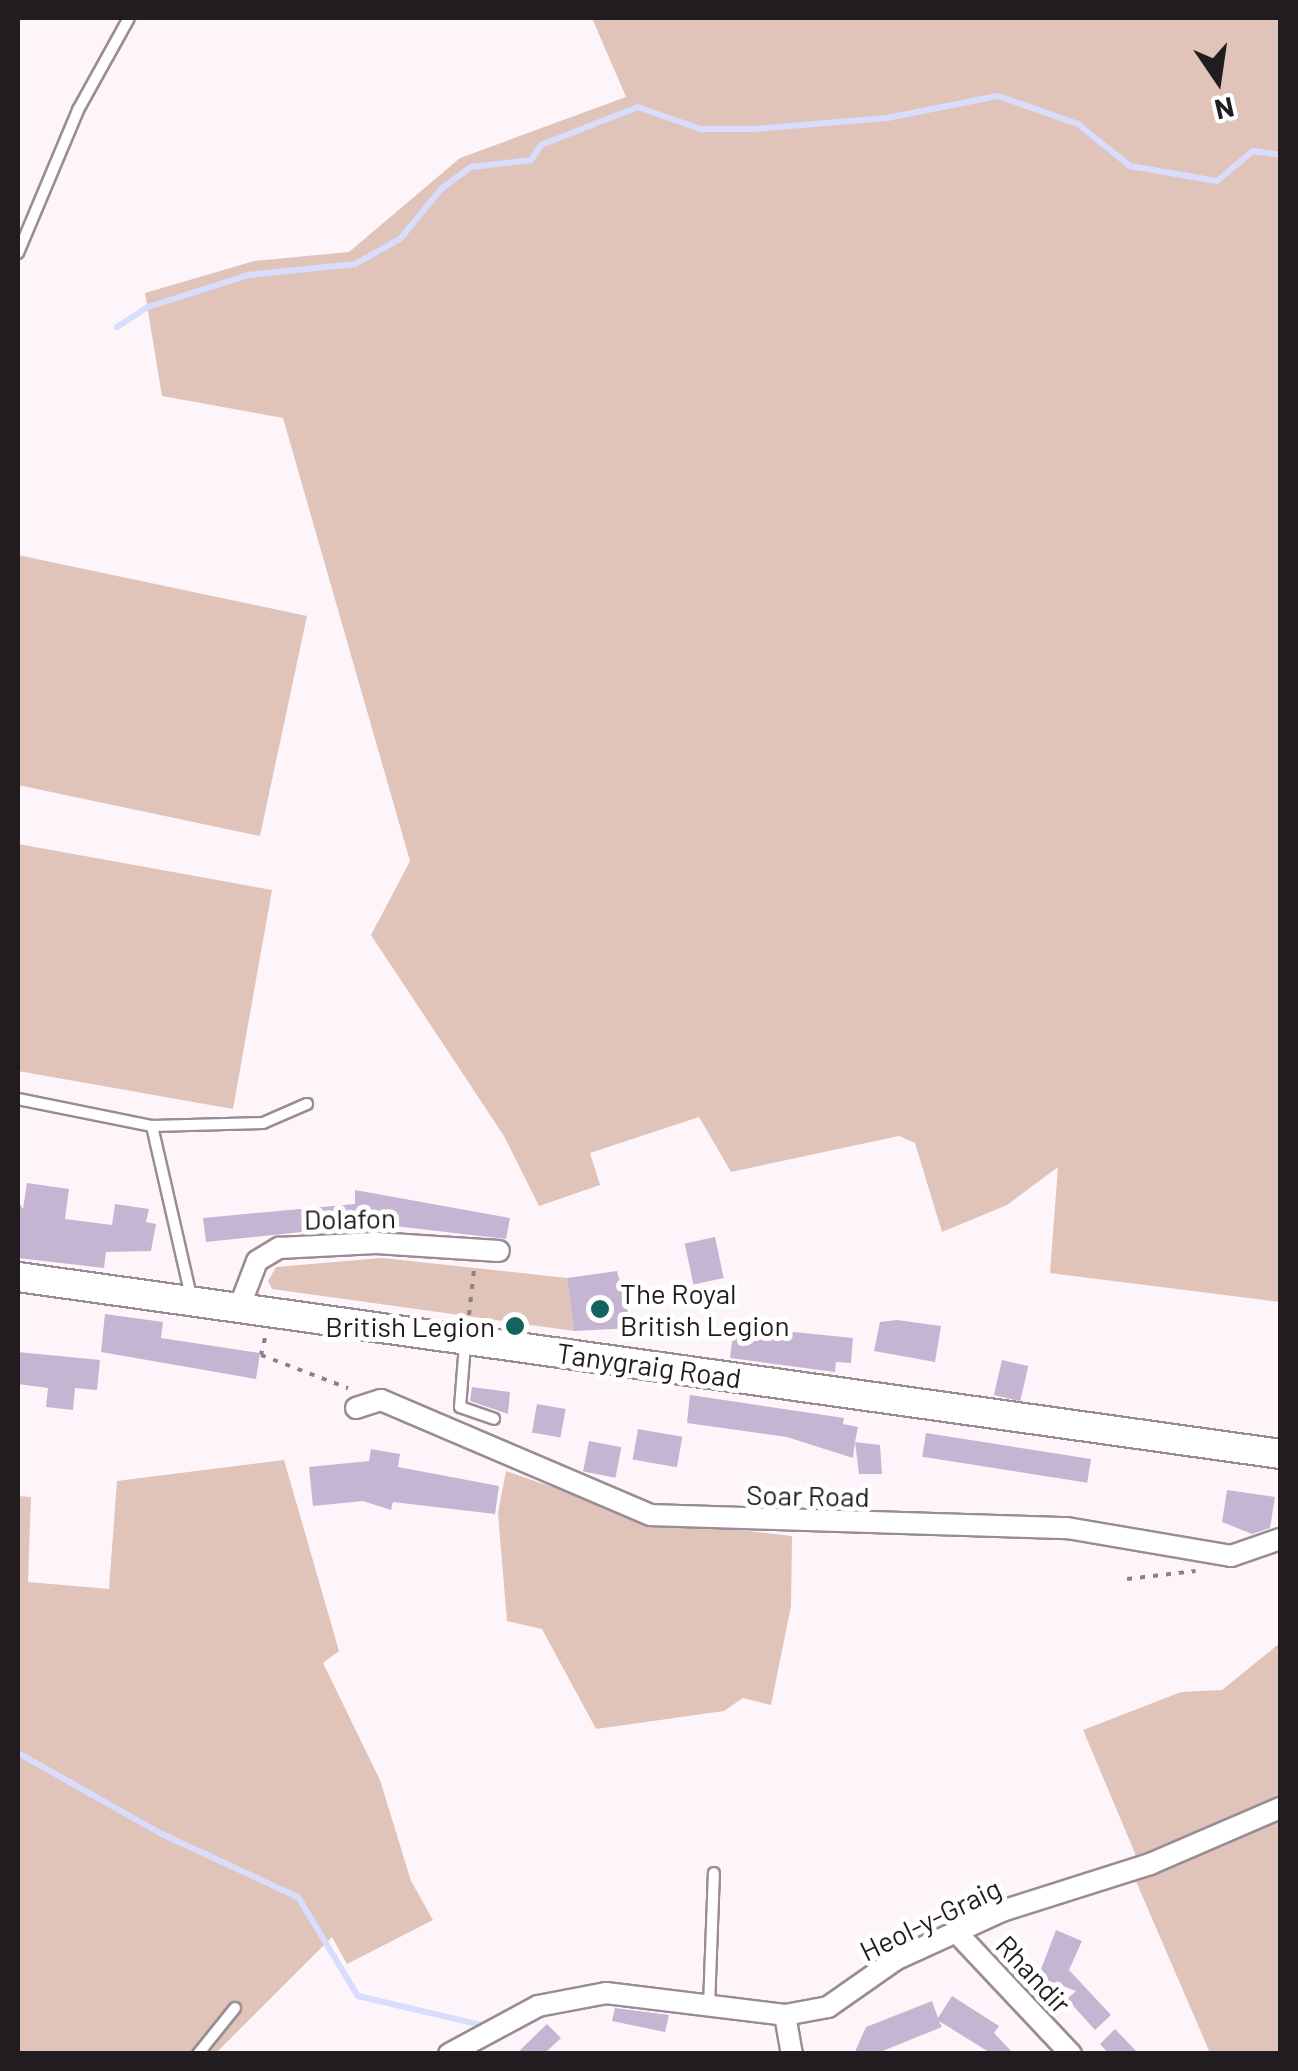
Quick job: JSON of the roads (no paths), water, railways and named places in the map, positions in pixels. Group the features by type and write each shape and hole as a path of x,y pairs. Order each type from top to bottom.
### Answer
{"main road":[{"name":"Tanygraig Road","path":"18,1277 1280,1454"}],"street":[{"name":"Dolafon","path":"239,1308 257,1261 279,1248 499,1251"},
{"name":"Soar Road","path":"356,1408 381,1400 652,1515 1067,1528 1231,1556 1280,1539"},
{"name":"Heol-y-Graig","path":"450,2054 538,2006 606,1994 708,2009 785,2015 828,2007 895,1960 956,1932 1280,1808"},
{"name":"Rhandir","path":"956,1932 1071,2054"},
{"path":"785,2015 792,2054"}],"lane":[{"path":"18,253 78,110 129,18"},
{"path":"18,1099 152,1126 263,1123 306,1104"},
{"path":"152,1126 192,1301"},
{"path":"466,1340 460,1407 494,1419"},
{"path":"708,2009 714,1874"},
{"path":"198,2054 235,2008"}],"waterway":[{"path":"117,327 148,307 248,275 355,264 400,239 442,188 471,167 531,160 541,145 638,107 700,129 754,129 887,118 998,96 1078,124 1130,166 1217,181 1253,151 1280,155"},
{"path":"18,1753 162,1834 298,1897 358,1996 490,2027"}],"place":[{"name":"The Royal British Legion","path":"600,1309"},
{"name":"British Legion","path":"515,1326"}]}
